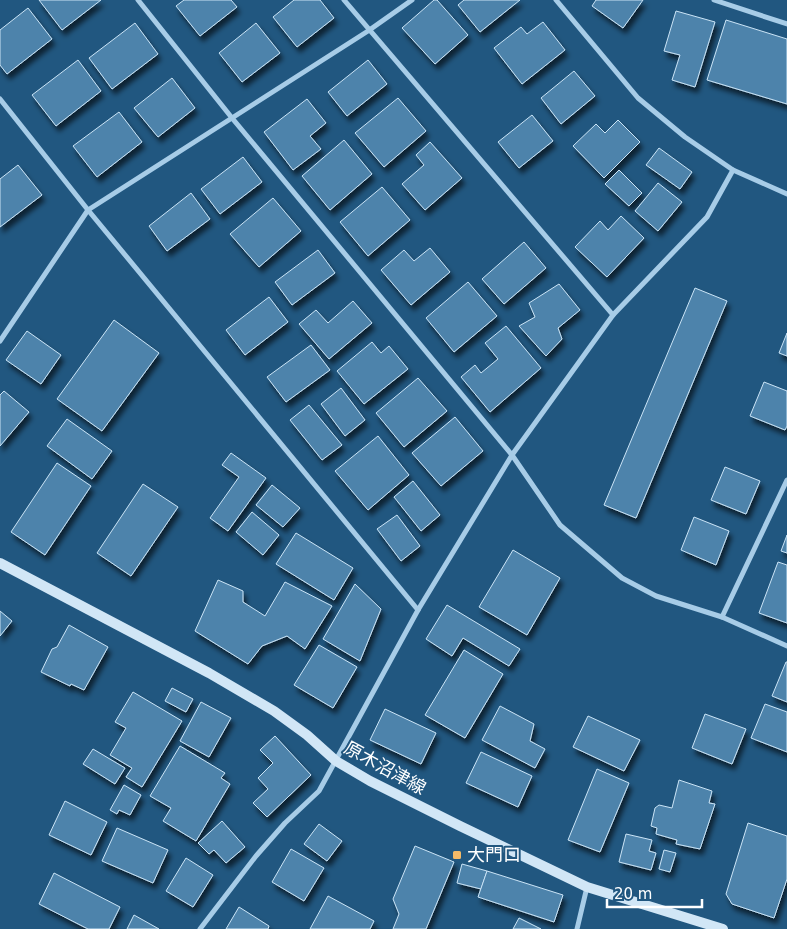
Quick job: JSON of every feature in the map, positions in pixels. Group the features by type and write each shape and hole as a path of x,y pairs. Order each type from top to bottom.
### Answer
{"main road":[{"name":"原木沼津線","path":"0,563 208,673 274,711 307,735 336,761 460,826 588,887 723,929"}],"street":[{"path":"138,0 232,118 512,455 560,525 622,578 656,596 722,617 787,646"},
{"path":"344,0 368,31 613,315"},
{"path":"0,341 88,210 368,31 412,0"},
{"path":"556,0 638,98 685,137 733,170 787,194"},
{"path":"714,0 787,24"},
{"path":"0,99 88,210 418,610"},
{"path":"200,929 256,856 285,823 319,791 418,610 512,455 613,315 707,217 733,170"},
{"path":"722,617 787,480"},
{"path":"577,929 588,887"}],"building":[{"path":"39,0 101,0 62,30"},
{"path":"184,0 231,0 237,7 200,36 176,6"},
{"path":"294,0 320,0 334,18 297,47 273,17"},
{"path":"434,0 437,0 468,35 435,64 402,28"},
{"path":"464,0 520,0 480,32 458,5"},
{"path":"596,0 643,0 623,28 592,6"},
{"path":"28,8 52,39 7,74 0,65 0,30"},
{"path":"676,11 715,22 695,87 672,80 680,55 664,51"},
{"path":"726,20 787,39 787,104 707,80"},
{"path":"543,22 565,50 522,84 494,48 521,27 527,34"},
{"path":"135,23 158,54 112,89 89,58"},
{"path":"256,23 280,53 242,82 219,53"},
{"path":"78,60 101,91 56,126 32,95"},
{"path":"368,60 387,84 347,116 328,92"},
{"path":"574,71 595,96 561,124 541,98"},
{"path":"172,78 195,108 158,137 134,108"},
{"path":"398,98 426,131 384,167 355,133"},
{"path":"307,99 326,123 310,136 321,149 293,170 264,132"},
{"path":"119,112 142,142 97,177 73,146"},
{"path":"532,115 553,141 519,168 498,142"},
{"path":"618,120 640,142 604,178 573,146 596,124 605,133"},
{"path":"344,140 372,174 330,210 302,176"},
{"path":"430,142 462,178 425,210 402,184 424,165 416,155"},
{"path":"659,148 692,172 680,189 646,165"},
{"path":"243,157 262,182 220,214 201,189"},
{"path":"18,165 42,195 0,227 0,179"},
{"path":"619,170 642,193 629,206 605,184"},
{"path":"658,183 682,202 658,231 635,211"},
{"path":"382,187 410,220 368,256 340,222"},
{"path":"191,193 210,219 167,251 149,226"},
{"path":"273,198 301,231 259,267 230,234"},
{"path":"621,216 644,238 607,277 575,247 600,221 608,230"},
{"path":"524,242 546,268 504,304 482,279"},
{"path":"430,248 450,272 411,305 381,270 404,250 414,261"},
{"path":"318,250 335,273 292,305 275,282"},
{"path":"468,282 497,316 454,352 426,318"},
{"path":"559,284 580,310 558,328 562,339 546,356 519,326 535,317 529,303"},
{"path":"695,288 727,301 636,518 604,505"},
{"path":"269,297 288,322 245,355 226,330"},
{"path":"353,301 372,323 329,359 299,324 316,310 328,323"},
{"path":"114,320 159,353 102,431 57,399"},
{"path":"506,326 541,368 490,412 461,377 475,365 481,373 498,359 485,343"},
{"path":"27,331 61,355 41,384 6,360"},
{"path":"787,333 787,356 779,353"},
{"path":"372,342 381,353 389,346 408,369 364,404 337,371"},
{"path":"311,345 330,370 286,402 267,377"},
{"path":"418,378 447,411 404,447 376,413"},
{"path":"764,382 787,391 787,426 785,430 750,416"},
{"path":"341,388 365,420 345,436 321,404"},
{"path":"4,391 29,412 0,446 0,395"},
{"path":"309,405 342,445 322,460 290,420"},
{"path":"455,417 483,451 441,486 412,453"},
{"path":"67,419 112,451 92,479 47,446"},
{"path":"378,436 409,475 368,510 335,471"},
{"path":"231,453 266,478 228,531 210,518 239,477 222,465"},
{"path":"57,463 91,486 45,555 11,532"},
{"path":"725,467 760,481 746,514 711,500"},
{"path":"413,481 440,515 421,531 394,497"},
{"path":"143,484 178,507 131,576 97,553"},
{"path":"272,485 300,508 283,527 256,505"},
{"path":"252,512 279,535 263,555 236,532"},
{"path":"397,515 420,546 401,561 377,529"},
{"path":"694,517 729,531 716,565 681,550"},
{"path":"296,533 353,568 334,600 276,564"},
{"path":"787,535 787,553 781,551"},
{"path":"513,550 560,578 527,635 479,607"},
{"path":"778,562 787,565 787,623 759,613"},
{"path":"218,580 243,591 243,602 265,616 285,582 332,606 305,649 287,636 262,646 248,664 195,631"},
{"path":"355,584 381,609 360,661 323,639"},
{"path":"447,605 520,649 509,666 463,638 452,656 426,639"},
{"path":"0,611 12,621 0,636"},
{"path":"69,625 108,647 84,690 71,684 70,686 41,672 52,649 57,647"},
{"path":"319,645 357,667 333,708 294,685"},
{"path":"464,650 503,674 465,738 425,715"},
{"path":"787,662 787,702 772,696"},
{"path":"172,688 193,699 186,712 165,701"},
{"path":"133,692 182,721 142,787 126,777 132,768 110,755 126,728 115,722"},
{"path":"201,702 231,718 209,757 180,741"},
{"path":"765,704 787,712 787,752 751,738"},
{"path":"500,706 534,724 530,741 545,749 535,768 482,740"},
{"path":"385,709 436,733 421,764 370,740"},
{"path":"705,714 746,729 732,764 692,748"},
{"path":"588,716 640,740 624,771 573,747"},
{"path":"275,736 311,775 267,817 253,803 268,789 258,778 273,763 260,750"},
{"path":"180,746 225,773 221,778 230,784 196,841 163,821 171,808 150,796"},
{"path":"93,749 125,768 115,784 83,764"},
{"path":"481,752 532,776 518,807 466,783"},
{"path":"597,769 629,783 600,852 568,840"},
{"path":"679,780 712,791 709,803 715,804 700,849 676,844 677,840 656,834 657,828 651,826 655,808 659,805 672,808"},
{"path":"124,785 141,795 130,815 119,810 117,814 110,810"},
{"path":"65,801 107,822 91,855 49,835"},
{"path":"222,821 245,847 226,863 214,850 209,854 198,843"},
{"path":"748,823 787,836 787,879 774,918 732,904 726,894"},
{"path":"319,824 342,841 327,861 304,844"},
{"path":"117,828 168,850 153,883 102,861"},
{"path":"626,834 652,840 649,851 656,853 651,870 619,862"},
{"path":"415,846 454,862 426,929 393,929 399,914 393,899"},
{"path":"291,849 324,868 304,901 272,882"},
{"path":"664,850 676,853 670,872 659,869"},
{"path":"186,858 213,875 193,907 166,891"},
{"path":"462,864 487,871 481,889 457,883"},
{"path":"487,871 563,895 554,922 478,897"},
{"path":"54,873 120,907 109,929 88,929 39,904"},
{"path":"328,896 374,921 370,929 310,929"},
{"path":"239,907 269,926 268,929 226,929"},
{"path":"134,915 159,929 127,929"},
{"path":"519,918 541,929 513,929"}],"place":[{"name":"大門口","path":"457,855"}]}
